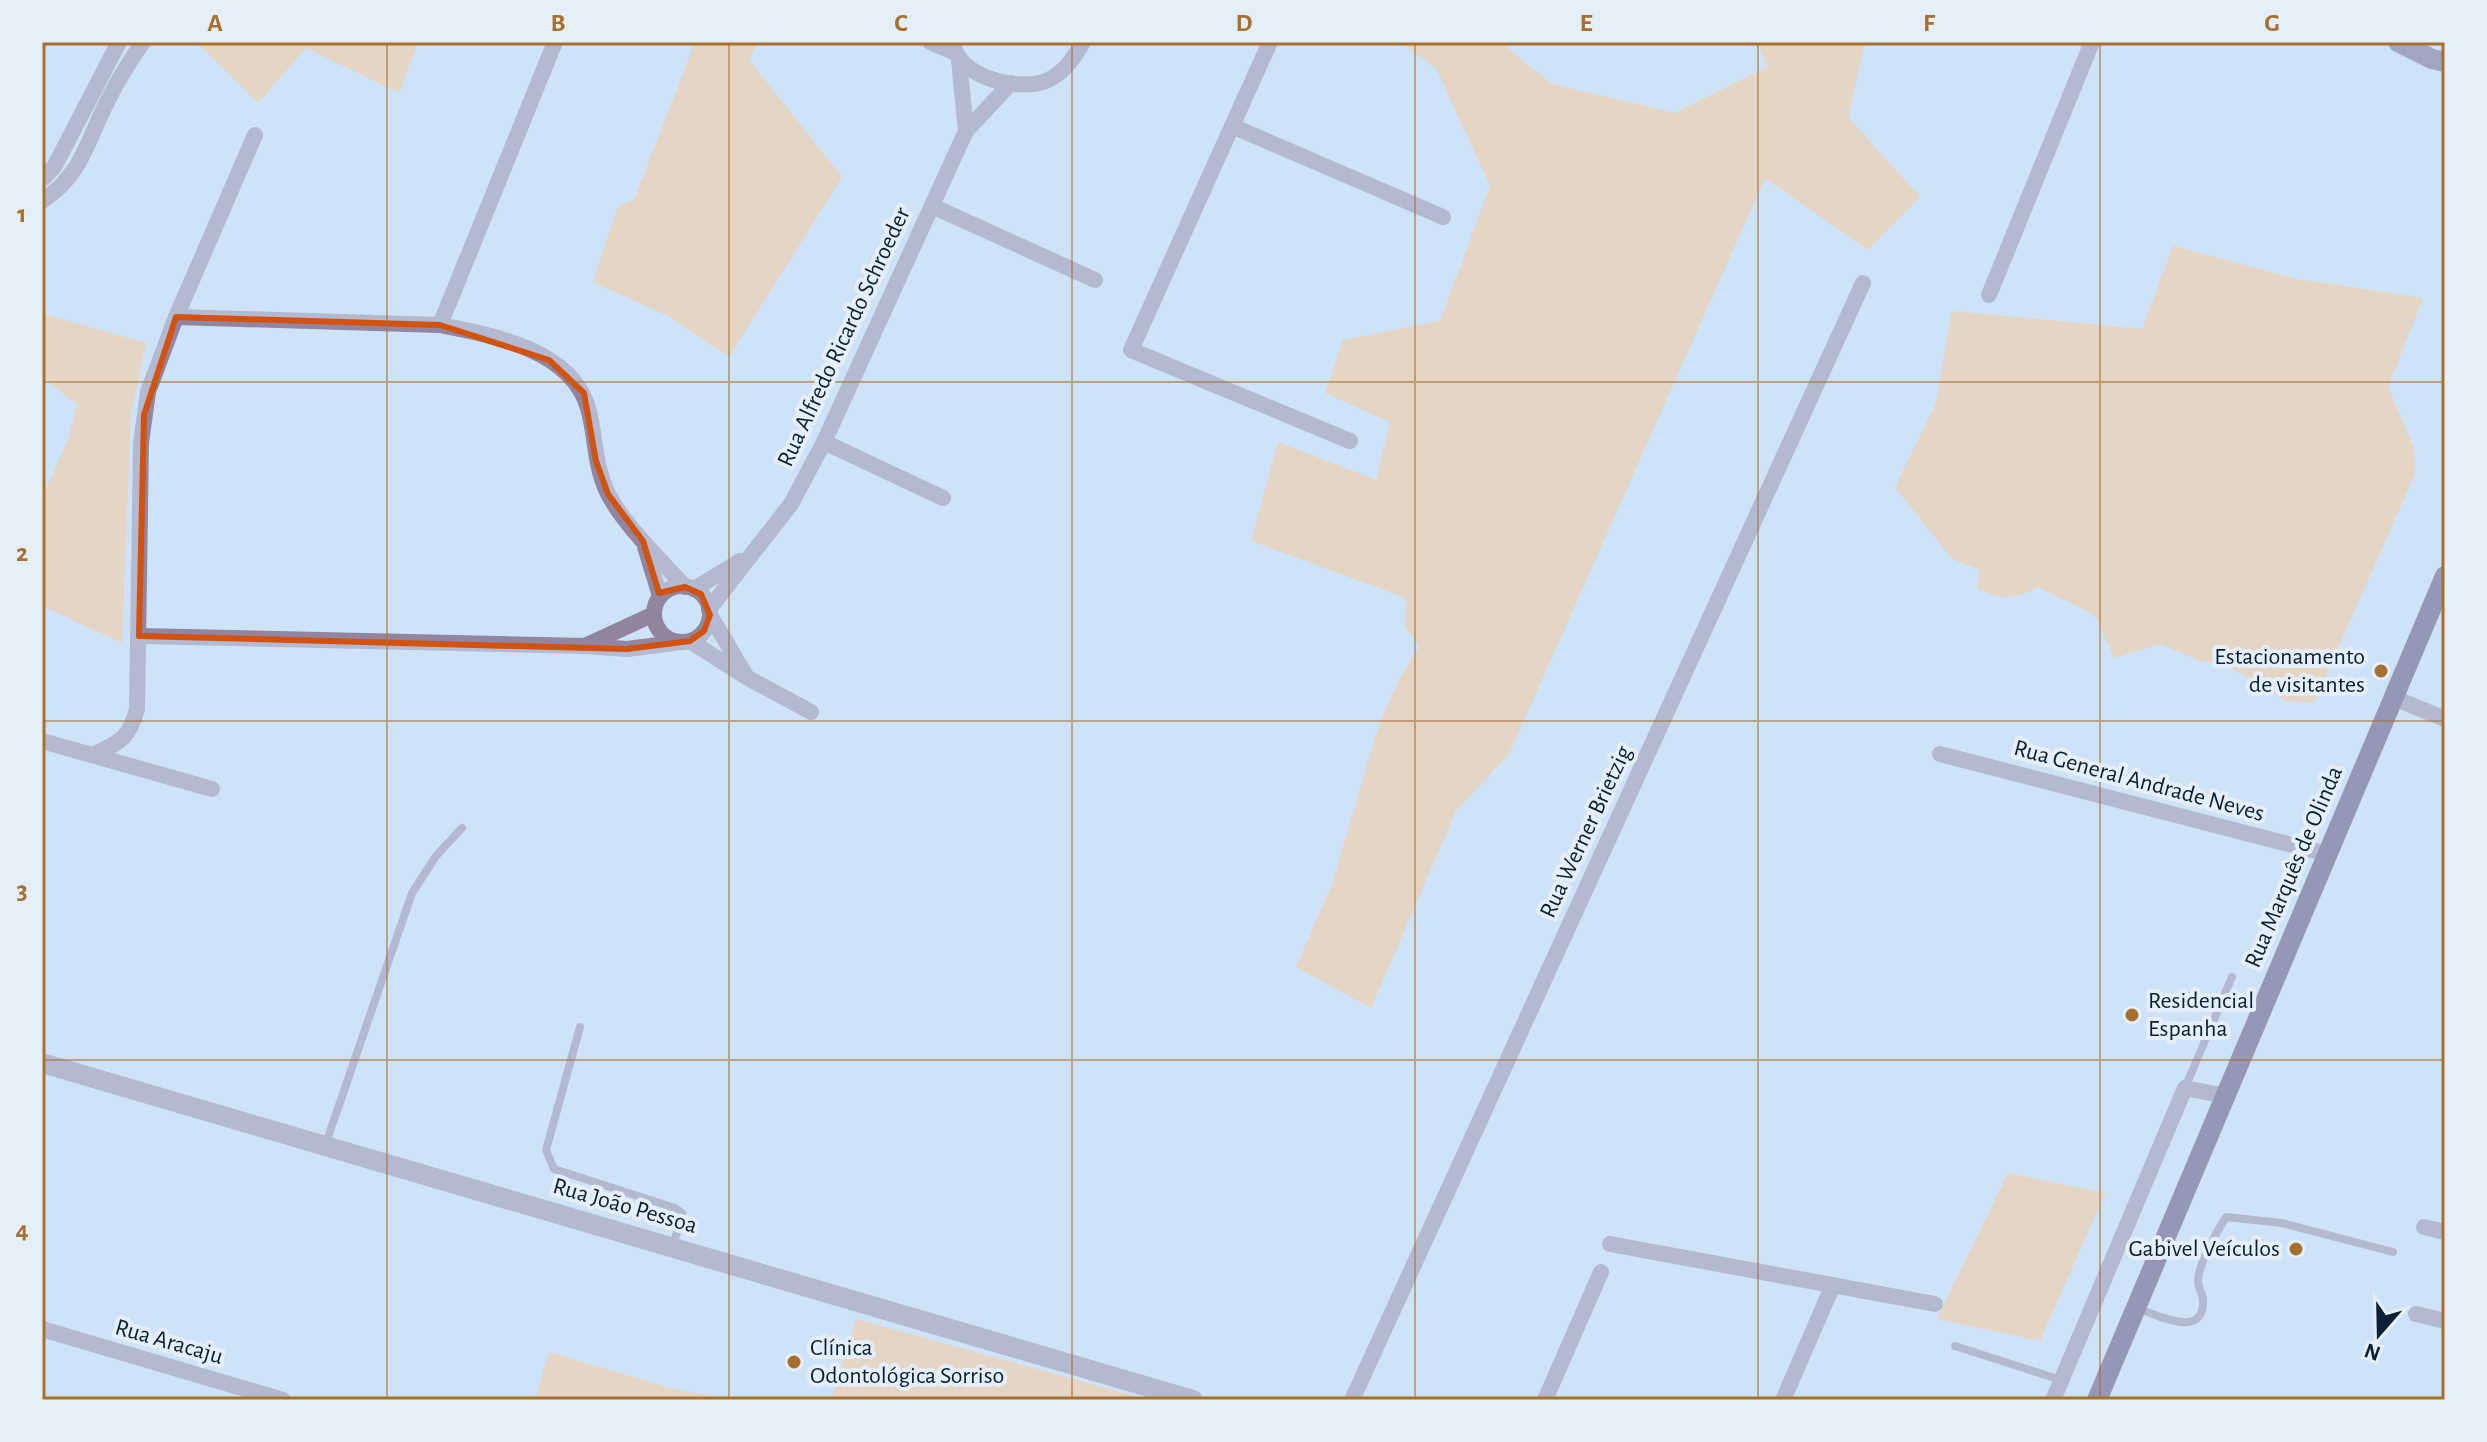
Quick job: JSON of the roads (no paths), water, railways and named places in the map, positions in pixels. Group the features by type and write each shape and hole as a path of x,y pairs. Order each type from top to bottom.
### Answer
{"main road":[{"path":"2398,42 2445,62"},
{"name":"Rua Marquês de Olinda","path":"2097,1400 2445,576"}],"street":[{"path":"42,179 54,167 119,42"},
{"path":"42,201 71,177 106,103 143,42"},
{"path":"440,325 555,42"},
{"path":"930,42 955,51 973,70 1023,85 1046,82 1071,63 1083,42"},
{"path":"1270,42 1131,350 1350,441"},
{"path":"1989,295 2092,42"},
{"path":"955,51 966,131"},
{"name":"Rua Alfredo Ricardo Schroeder","path":"709,612 791,504 824,442 966,131 1011,83"},
{"path":"1232,126 1443,217"},
{"path":"93,755 122,741 132,728 137,709 144,415 157,364 255,135"},
{"path":"932,206 1095,280"},
{"name":"Rua Werner Brietzig","path":"1352,1400 1863,283"},
{"path":"176,317 440,325 518,345 549,360 573,379 584,393 596,461 608,494 643,541 706,600 709,612 748,678"},
{"path":"824,442 943,498"},
{"path":"643,541 660,596 654,614 659,630 672,641 685,641 811,712"},
{"name":"Rua Alfredo Ricardo Schroeder","path":"690,588 751,553"},
{"path":"660,596 676,587 690,588"},
{"path":"139,636 627,649 685,641 704,631 709,612"},
{"path":"586,646 654,614"},
{"path":"2394,698 2445,719"},
{"path":"42,741 212,789"},
{"name":"Rua General Andrade Neves","path":"1940,754 2327,854"},
{"name":"Rua João Pessoa","path":"42,1063 1193,1400"},
{"path":"2053,1400 2185,1088 2226,1096"},
{"path":"2424,1227 2445,1232"},
{"path":"1610,1244 1935,1304"},
{"path":"1545,1400 1601,1272"},
{"path":"1783,1400 1833,1285"},
{"path":"2416,1314 2445,1321"},
{"name":"Rua Aracaju","path":"42,1329 283,1400"}],"lane":[{"path":"325,1146 412,893 436,856 462,828"},
{"path":"2185,1088 2232,977"},
{"path":"580,1027 546,1150 554,1169 675,1208 682,1213 673,1248"},
{"path":"2136,1308 2182,1323 2193,1322 2200,1314 2204,1300 2198,1283 2201,1268 2226,1217 2282,1223 2393,1252"},
{"path":"1955,1346 2061,1380"}],"place":[{"name":"Estacionamento de visitantes","path":"2381,671"},
{"name":"Residencial Espanha","path":"2132,1015"},
{"name":"Gabivel Veículos","path":"2296,1249"},
{"name":"Clínica Odontológica Sorriso","path":"794,1362"}]}
